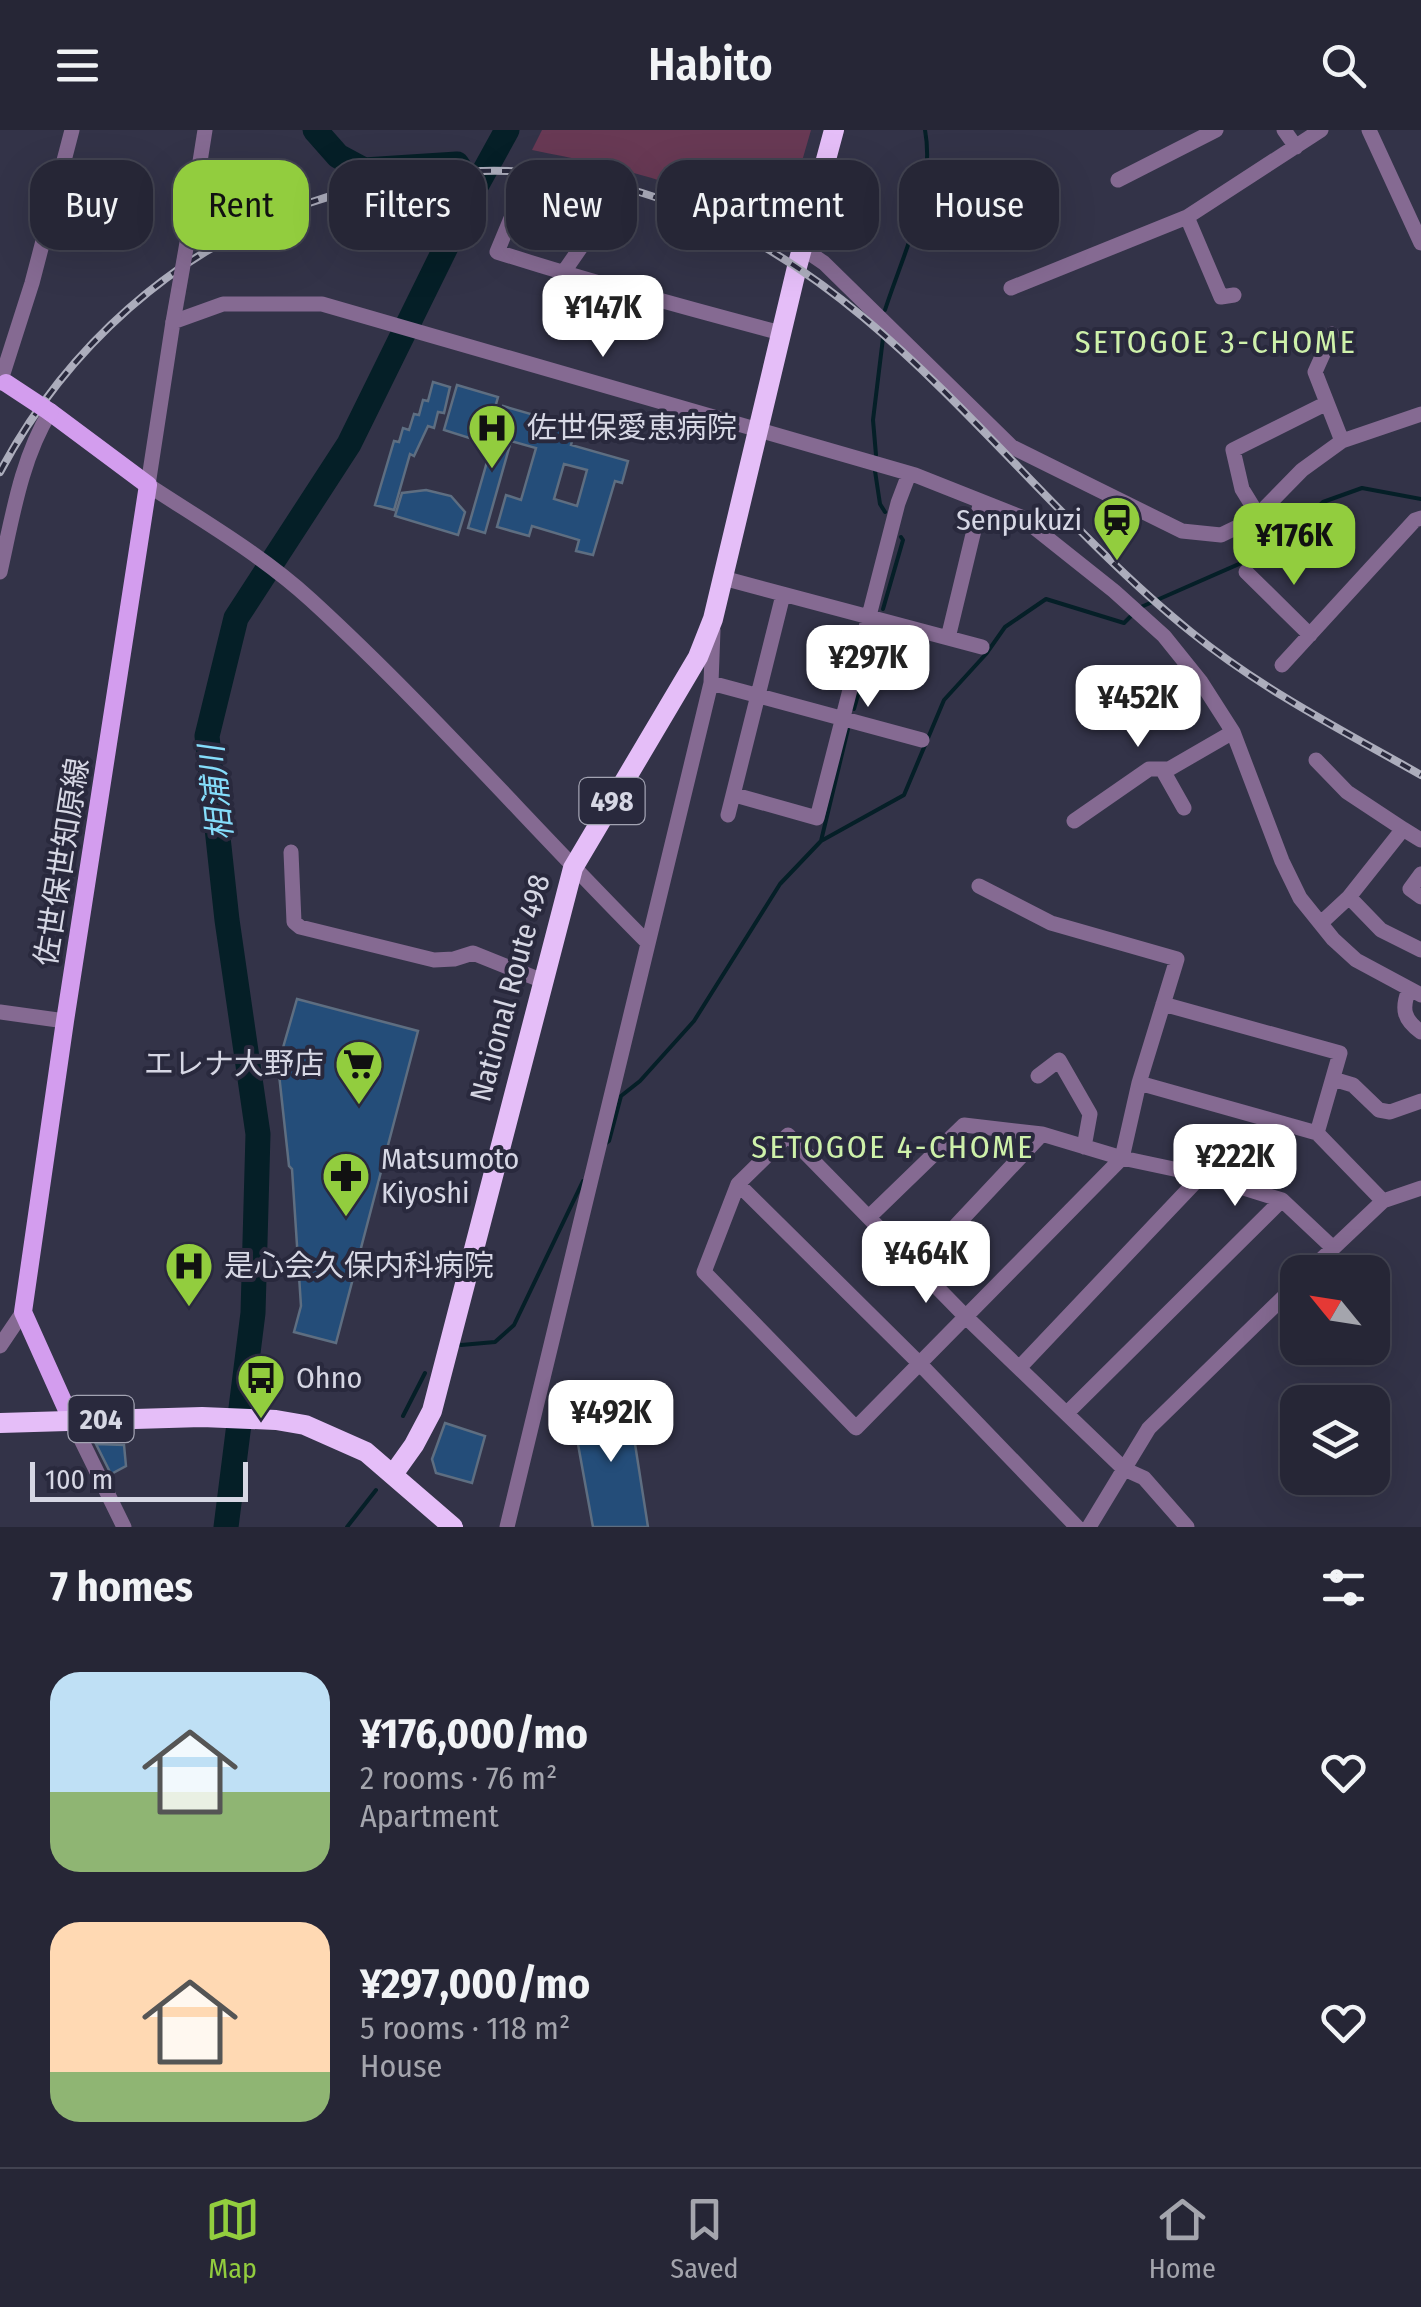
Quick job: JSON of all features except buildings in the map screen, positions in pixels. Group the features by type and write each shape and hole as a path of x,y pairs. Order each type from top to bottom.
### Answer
{"highway":[{"name":"National Route 498","path":"826,160 834,130"},
{"name":"National Route 498","path":"394,1473 432,1412 573,868 698,657 713,619 802,250"},
{"name":"204","path":"0,1423 202,1417 276,1420 334,1435 366,1452 453,1527"}],"main road":[{"path":"2,382 50,412 148,485"},
{"name":"佐世保世知原線","path":"23,1312 148,485"},
{"path":"23,1312 71,1419"}],"street":[{"path":"2,382 72,130"},
{"path":"205,130 148,485 249,552 309,598 528,816 573,868 648,943"},
{"path":"1118,180 1216,130"},
{"path":"1284,130 1296,147"},
{"path":"1011,288 1187,217 1321,130"},
{"path":"1369,130 1421,244"},
{"path":"563,273 586,233 512,216 497,252 563,273 781,333"},
{"path":"1187,217 1220,298"},
{"path":"805,250 824,263 1012,446 1182,532 1221,534 1258,515 1302,470 1342,440 1421,414"},
{"path":"174,322 223,304 322,304 909,474 1022,517 1164,636 1201,682 1232,732 1300,898 1333,940 1356,960 1415,993 1404,1010 1409,1024 1421,1032"},
{"path":"1332,334 1317,347 1315,372 1342,440"},
{"path":"1258,515 1242,489 1233,450 1327,403"},
{"path":"0,572 19,488 38,432 50,412"},
{"path":"735,795 817,818 898,503 909,474"},
{"path":"948,638 981,501"},
{"path":"1282,665 1421,518"},
{"path":"1246,572 1310,635"},
{"path":"723,578 982,648"},
{"path":"728,815 783,594"},
{"path":"507,1527 712,683 713,619"},
{"path":"712,683 922,740"},
{"path":"1074,821 1150,770 1169,769 1232,732"},
{"path":"1316,760 1347,792 1421,840"},
{"path":"1162,769 1184,808"},
{"path":"1321,923 1349,897 1403,829"},
{"path":"291,852 294,922 300,927 434,960 454,960 474,953 543,982"},
{"path":"1421,874 1410,889 1421,897"},
{"path":"979,886 1051,923 1177,959 1139,1083 1122,1158 966,1316 920,1364 856,1428 704,1272 738,1184 788,1135 869,1216 966,1316 1018,1368 1124,1469 1144,1478 1187,1527"},
{"path":"1349,897 1381,930 1421,950"},
{"path":"1163,1004 1340,1053 1318,1133"},
{"path":"0,1012 64,1021"},
{"path":"1038,1076 1059,1060 1090,1114 1084,1146"},
{"path":"1333,1078 1353,1085 1379,1110 1390,1112 1421,1101"},
{"path":"1139,1083 1318,1133 1383,1201"},
{"path":"869,1216 964,1125 1042,1134 1122,1158 1202,1174 1282,1200 1333,1248"},
{"path":"918,1266 1042,1134"},
{"path":"1018,1368 1202,1174"},
{"path":"738,1184 1077,1527"},
{"path":"1326,1255 1383,1201 1421,1188"},
{"path":"1067,1413 1282,1200"},
{"path":"1089,1527 1149,1428 1280,1301"},
{"path":"0,1346 23,1312"},
{"path":"71,1419 124,1527"}],"shaded area":[{"path":"542,130 811,130 802,160 657,160 657,180 637,175 637,160 579,160 532,150"}],"waterway":[{"path":"315,130 345,160"},
{"name":"相浦川","path":"226,1527 253,1313 258,1134 227,920 207,736 236,618 349,444 507,130"},
{"path":"885,310 922,198 925,130"},
{"path":"876,455 873,420 883,338"},
{"path":"875,471 885,512"},
{"path":"1141,607 1280,546 1323,502 1362,488 1421,499"},
{"path":"883,609 901,537"},
{"path":"605,1144 621,1096 640,1081 694,1021 780,884 821,841 904,795 944,700 1005,627 1046,599 1124,623 1134,613"},
{"path":"854,709 876,632"},
{"path":"821,841 848,729"},
{"path":"461,1345 495,1342 514,1325 583,1181"},
{"path":"403,1416 425,1373"},
{"path":"347,1527 376,1490"}],"railway":[{"path":"0,472 57,384 129,308 213,247 260,223 309,203 385,182 459,172 531,172 601,182 670,202 736,232 801,270 906,354 1106,556 1191,632 1274,691 1421,775"}],"place":[{"name":"佐世保愛恵病院","path":"492,470"},
{"name":"Senpukuzi","path":"1117,562"},
{"name":"エレナ大野店","path":"359,1106"},
{"name":"Matsumoto Kiyoshi","path":"346,1218"},
{"name":"是心会久保内科病院","path":"189,1308"},
{"name":"Ohno","path":"261,1420"}],"district":[{"name":"SETOGOE 3-CHOME","path":"1216,342"},
{"name":"SETOGOE 4-CHOME","path":"893,1147"}]}
